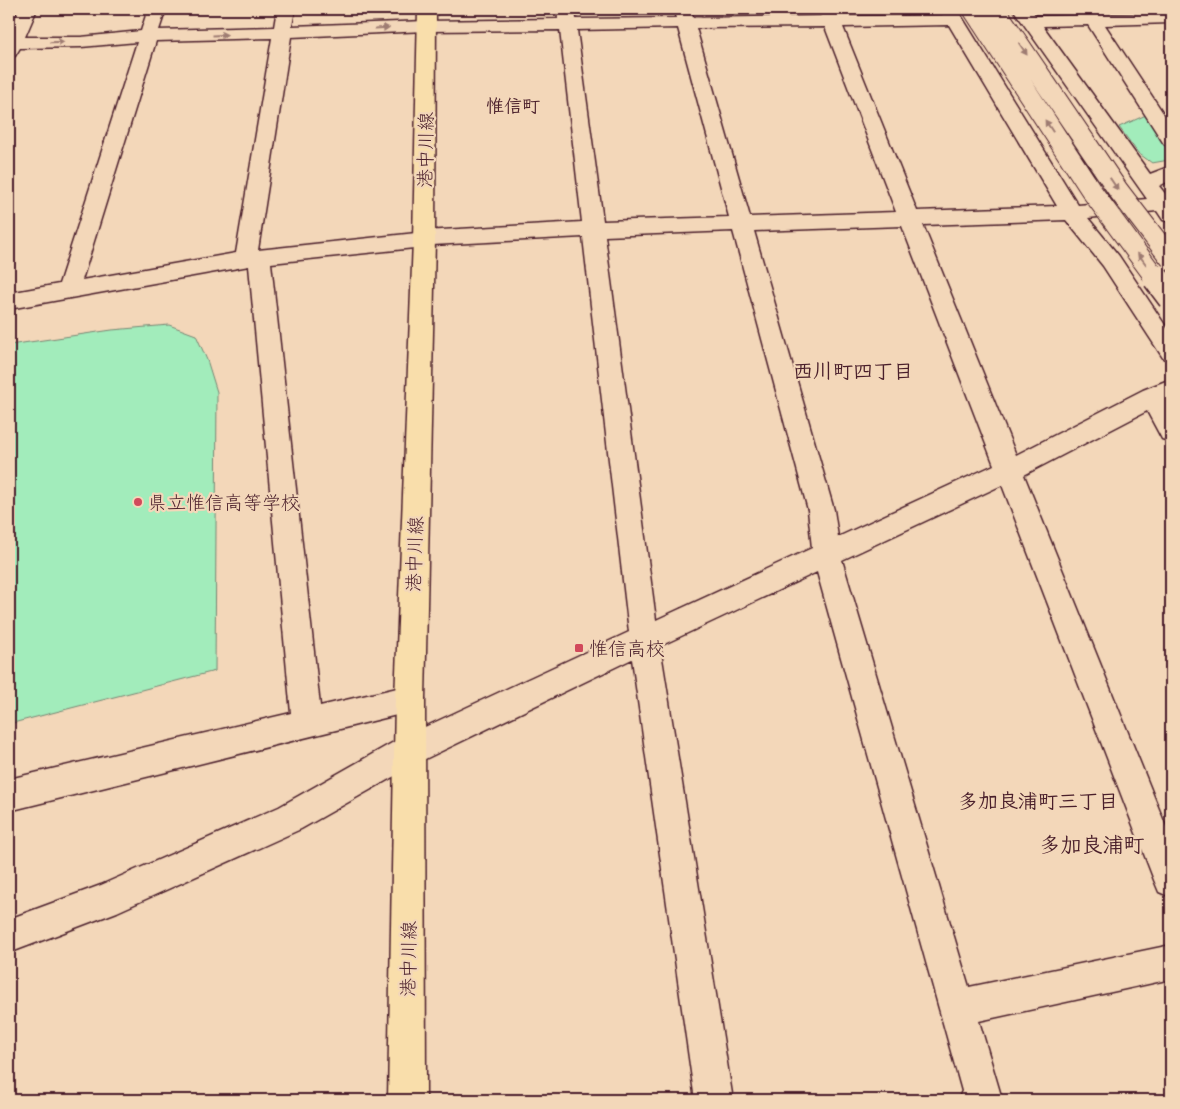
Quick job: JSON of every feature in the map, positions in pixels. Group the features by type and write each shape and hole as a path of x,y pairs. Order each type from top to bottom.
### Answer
{"main road":[{"name":"港中川線","path":"407,1100 410,699 424,239 427,17"}],"street":[{"path":"28,9 10,46 148,36 218,36 282,31 340,31 427,17 829,15 959,12"},
{"path":"68,290 157,9"},
{"path":"286,9 252,258 307,723"},
{"path":"995,9 1118,190 1171,259"},
{"path":"959,12 1072,213 1111,261 1171,352"},
{"path":"959,12 1171,298"},
{"path":"1089,14 1171,140"},
{"path":"1026,15 1089,14 1171,18"},
{"path":"829,15 1171,880"},
{"path":"1026,15 1146,184 1167,210"},
{"path":"684,16 821,510 826,554 983,1099 978,1100"},
{"path":"567,17 644,639 714,1100"},
{"path":"1146,184 1171,172"},
{"path":"9,301 252,258 424,239 592,229 1167,210"},
{"path":"9,936 105,900 290,818 410,750 1009,470 1162,392 1171,432"},
{"path":"9,795 410,699"},
{"path":"956,1008 1171,962"}],"green space":[{"path":"1146,115 1170,154 1169,160 1152,163 1138,153 1119,127"},
{"name":"県立惟信高等学校","path":"169,325 196,335 207,360 217,392 215,671 9,724 9,345 112,330"}],"place":[{"name":"県立惟信高等学校","path":"138,502"},
{"name":"惟信高校","path":"579,648"}],"district":[{"name":"惟信町","path":"513,106"},
{"name":"西川町四丁目","path":"853,371"},
{"name":"多加良浦町三丁目","path":"1038,801"},
{"name":"多加良浦町","path":"1092,845"}]}
